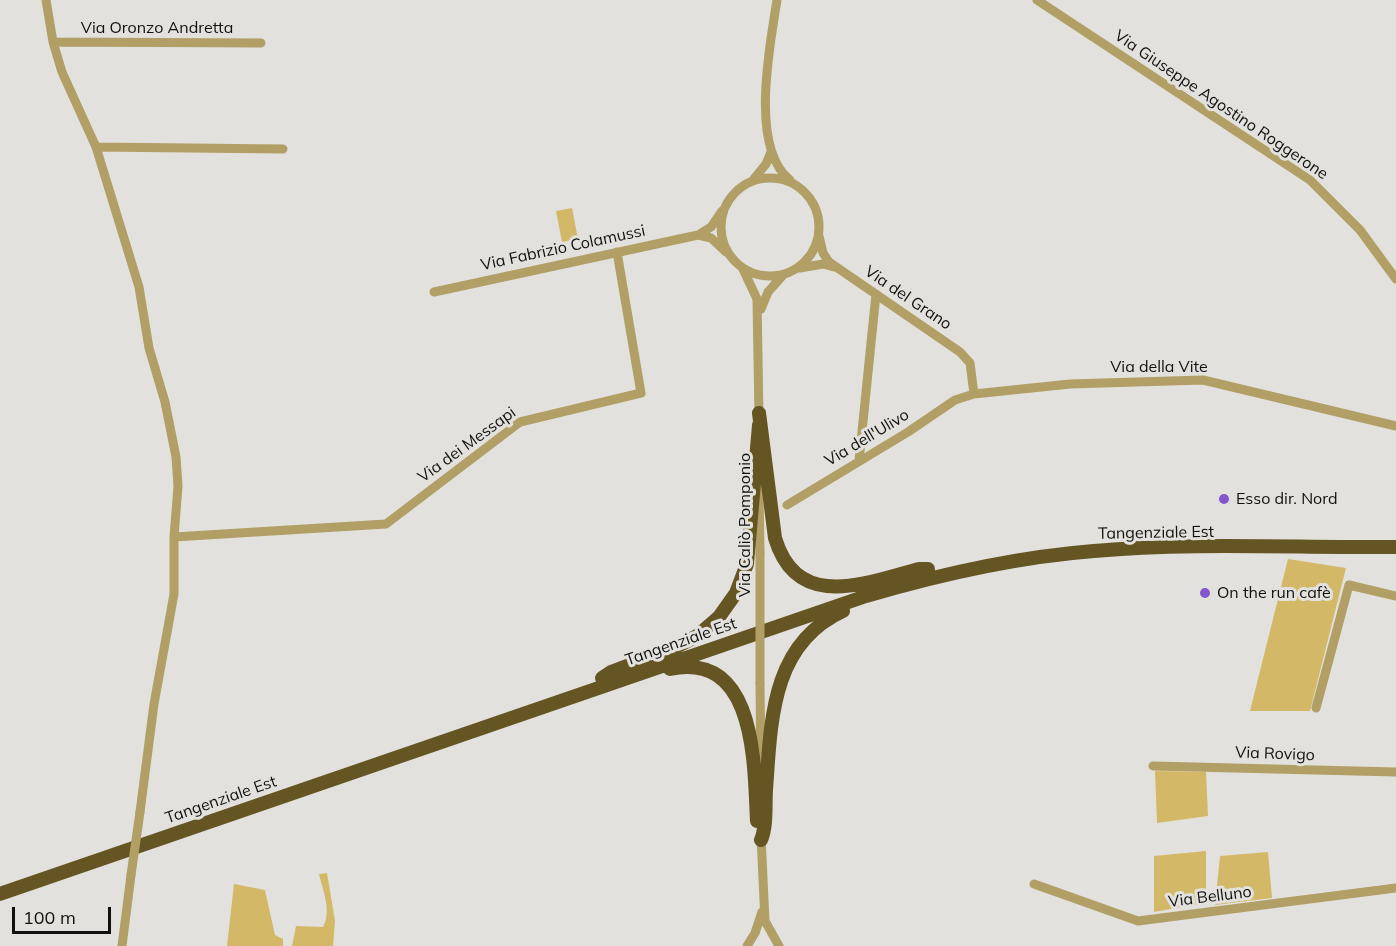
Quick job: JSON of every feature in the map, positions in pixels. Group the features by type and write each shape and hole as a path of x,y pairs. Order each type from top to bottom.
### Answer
{"highway":[{"path":"759,419 775,538 790,568 809,581 840,588 919,569 928,569"},
{"path":"602,678 611,672 685,642 709,627 728,606 747,564 759,419"},
{"name":"Tangenziale Est","path":"0,885 850,592 928,569 1042,547 1111,541 1396,539"},
{"name":"Tangenziale Est","path":"0,894 917,581 977,567 1095,550 1396,547"},
{"path":"761,843 775,700 781,677 790,657 812,631 835,615 917,581"},
{"path":"591,691 600,691 686,667 711,672 728,685 742,702 746,713 758,841 761,843"}],"street":[{"path":"46,0 53,42 76,107 96,147 139,287 149,348 165,402 177,476 171,625 154,704 122,946"},
{"path":"777,0 765,84 771,149 778,169 799,187 815,207 825,258 839,269"},
{"name":"Via Giuseppe Agostino Roggerone","path":"1037,0 1310,180 1353,222 1392,269 1396,279"},
{"name":"Via Oronzo Andretta","path":"53,42 261,43"},
{"path":"96,147 283,149"},
{"path":"751,182 769,159 771,149"},
{"path":"698,236 711,227 739,189 751,182 775,178 799,187"},
{"name":"Via Caliò Pomponio","path":"725,207 721,227 723,243 730,256 742,267 756,291 759,324 763,906 769,932 779,946"},
{"path":"698,236 711,238 730,256"},
{"name":"Via Fabrizio Colamussi","path":"434,292 698,236"},
{"name":"Via Caliò Pomponio","path":"759,324 768,292 813,251 819,236"},
{"name":"Via dei Messapi","path":"174,537 386,524 520,422 641,393 617,252"},
{"path":"789,273 815,264 839,269"},
{"name":"Via Caliò Pomponio","path":"742,267 764,276 789,273"},
{"name":"Via del Grano","path":"839,269 960,352 970,363 974,394"},
{"path":"859,461 876,294"},
{"name":"Via della Vite","path":"974,394 1082,383 1203,380 1396,426"},
{"name":"Via dell'Ulivo","path":"787,505 963,397 974,394"},
{"path":"1316,708 1349,585 1396,596"},
{"name":"Via Rovigo","path":"1153,766 1396,772"},
{"name":"Via Belluno","path":"1034,884 1138,921 1396,888"},
{"name":"Via Caliò Pomponio","path":"747,946 760,923 763,906"}],"shaded area":[{"path":"572,208 578,239 562,242 556,211"},
{"path":"1288,559 1346,568 1310,711 1250,711"},
{"path":"1155,771 1206,772 1208,816 1157,823"},
{"path":"1206,851 1206,903 1154,912 1154,856"},
{"path":"1268,852 1272,898 1215,905 1220,856"},
{"path":"327,873 335,921 333,946 292,946 296,926 323,927 326,921 327,908 319,874"},
{"path":"234,884 265,890 275,935 283,939 283,946 227,946"}],"place":[{"name":"Esso dir. Nord","path":"1224,499"},
{"name":"On the run cafè","path":"1205,593"}]}
